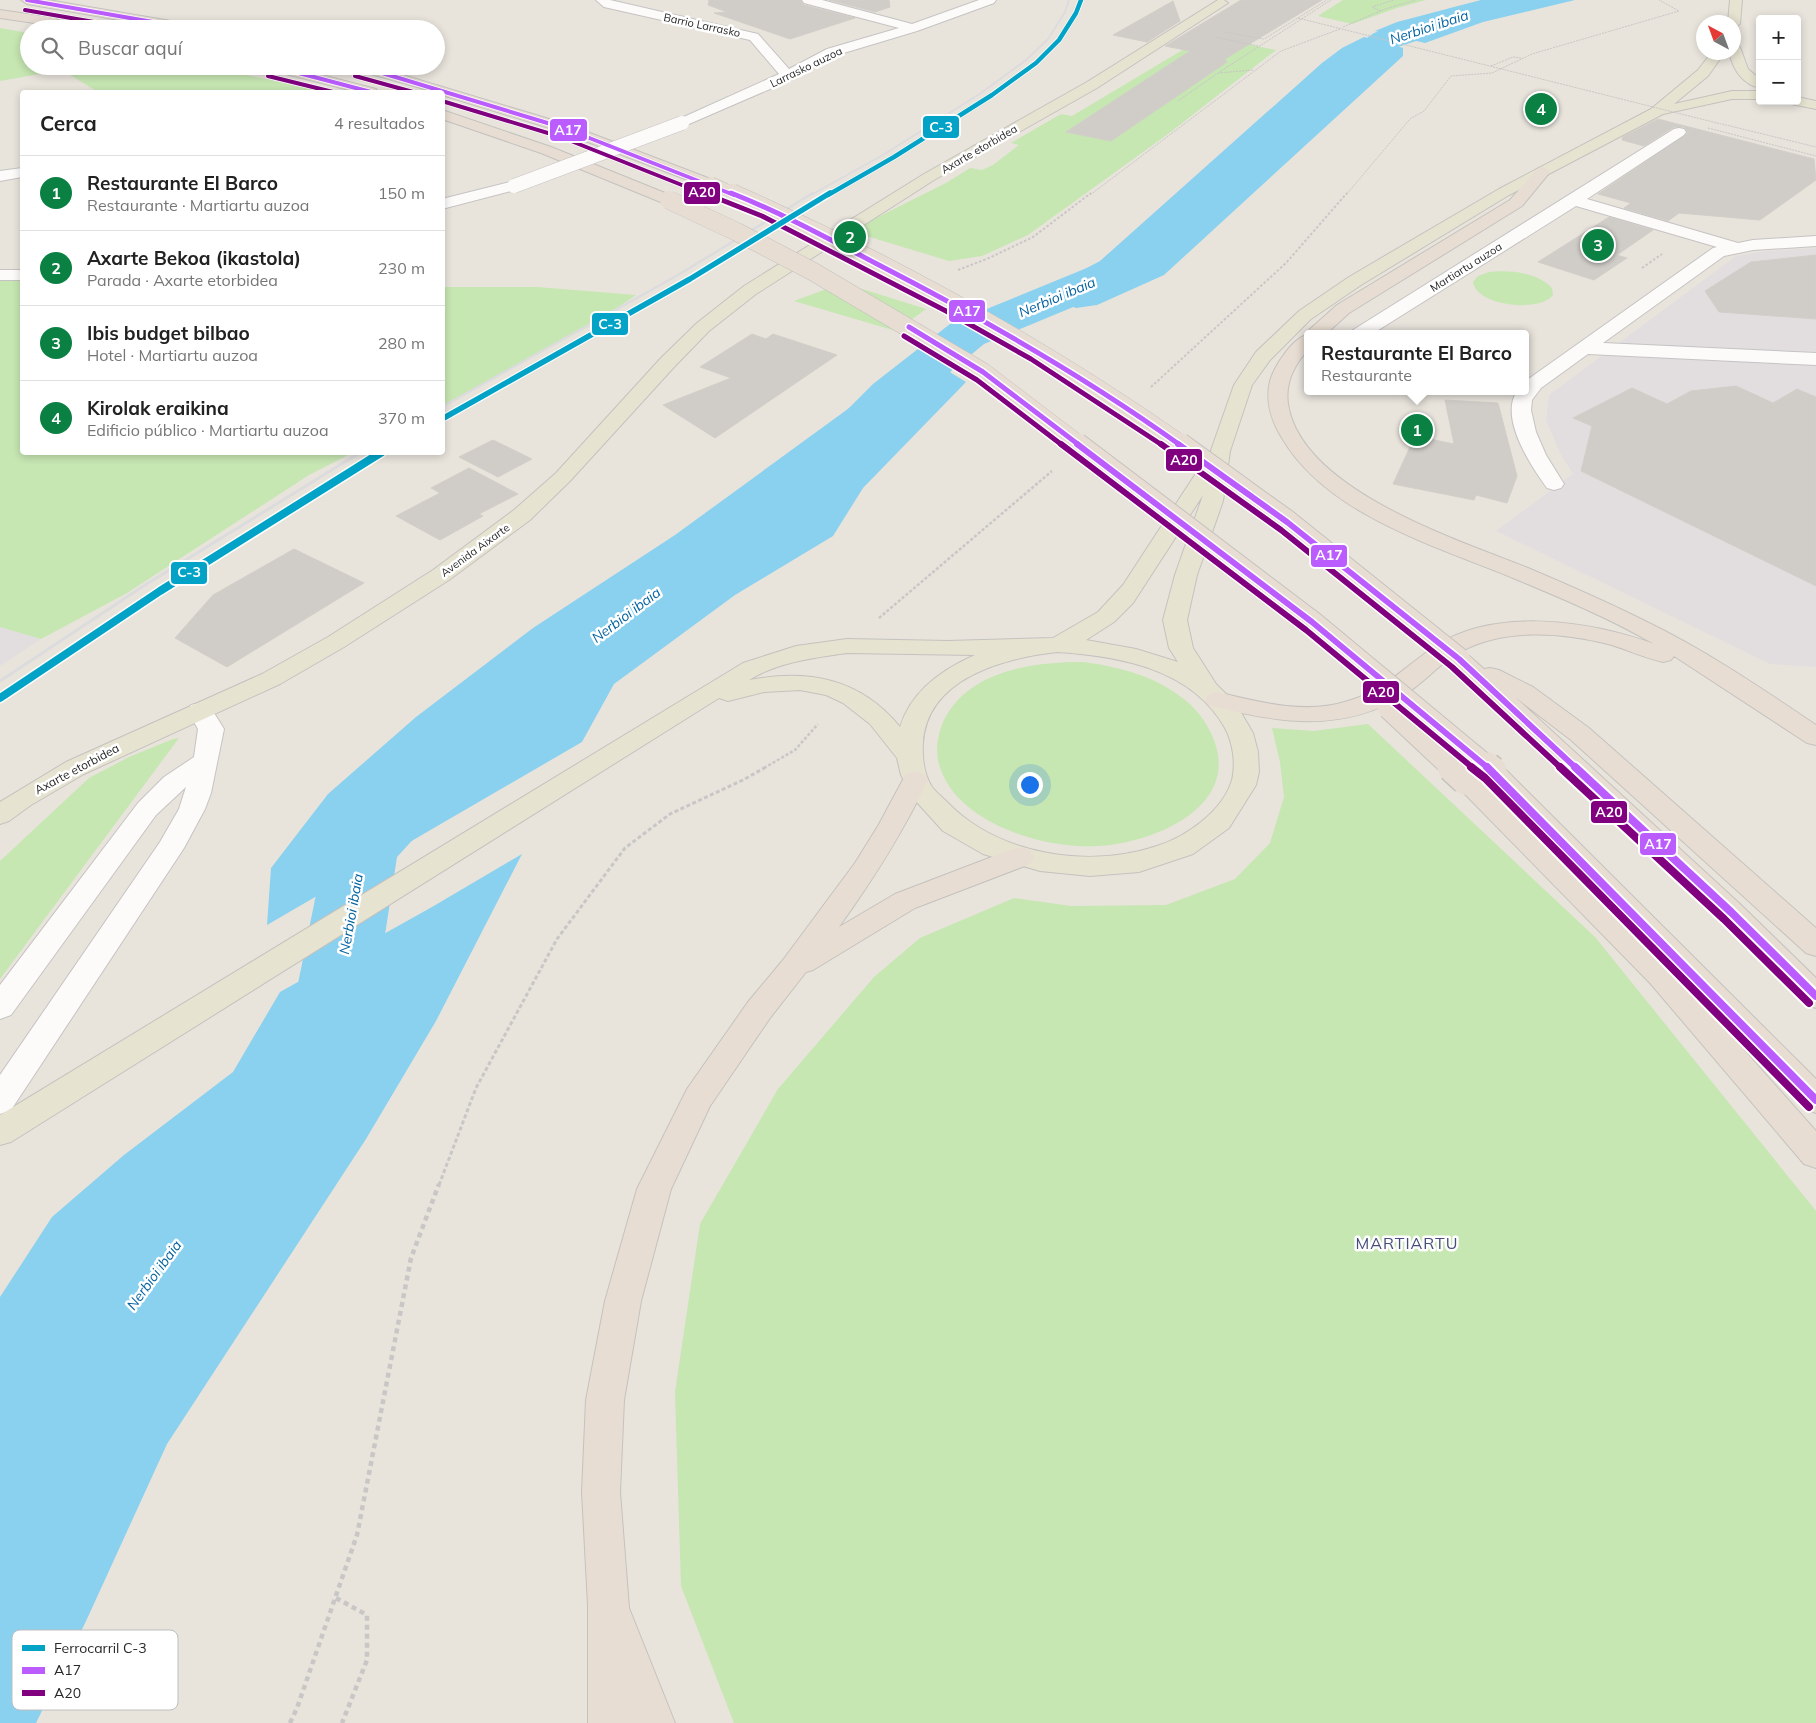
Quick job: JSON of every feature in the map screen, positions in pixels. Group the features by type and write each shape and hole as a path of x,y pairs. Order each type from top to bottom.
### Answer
{"highway":[{"path":"27,0 142,20"},
{"path":"0,14 38,20"},
{"path":"306,75 363,90"},
{"path":"389,75 441,90"},
{"path":"445,91 564,128 711,184 766,208 950,302 1036,350 1134,413 1287,522 1459,659 1731,912 1816,996"},
{"path":"445,115 546,150 669,200 737,232 812,271 983,372 1312,622 1336,658 1479,776 1678,958 1816,1100"},
{"path":"1319,330 1343,309 1516,203 1542,172"},
{"path":"1304,344 1296,352 1279,378 1276,394 1278,411 1293,442 1304,456 1331,481 1368,506 1413,528 1461,550 1520,573 1654,634 1816,737"},
{"path":"1213,696 1254,709 1291,716 1322,715 1362,706 1396,689 1460,643 1506,630 1543,627 1592,634 1644,648 1735,684"},
{"path":"1459,659 1524,692 1580,734 1816,945"},
{"path":"1479,776 1660,976 1816,1154"},
{"path":"610,1723 608,1605 601,1492 606,1400 623,1301 654,1189 698,1098 759,1010 793,968 865,870 891,828 915,780"},
{"path":"793,968 905,901 1020,857"},
{"path":"608,1605 653,1723"}],"main road":[{"path":"1205,0 1225,2"},
{"path":"1735,15 1736,0"},
{"name":"Axarte etorbidea","path":"740,298 929,177 1092,85 1192,16 1225,2"},
{"path":"1220,451 1132,591 1118,607 1097,625 1048,646 995,656 971,665 944,682 924,703 911,727 908,754 915,780 931,804 954,826 984,844 1020,857 1064,866 1116,865 1150,860 1186,846 1216,827 1236,803 1246,777 1246,750 1236,724 1213,696 1181,648 1175,620 1186,576 1212,501 1220,451 1243,385 1263,356 1305,315 1355,281 1421,241 1542,172 1656,112 1703,73 1713,60"},
{"path":"1737,60 1742,72 1756,81"},
{"path":"1656,112 1732,95 1756,95"},
{"path":"1801,101 1816,105"},
{"name":"Avenida Aixarte","path":"157,730 246,692 309,658 441,576 479,548 522,515 563,477 668,362 703,327 740,298"},
{"path":"0,1132 751,668 796,653 847,646 948,648 1048,646 1113,650 1140,656 1166,666 1189,678 1213,696"},
{"path":"676,714 753,685 801,682 824,685 847,694 868,708 908,754"},
{"name":"Axarte etorbidea","path":"0,815 22,799 59,777 157,730"}],"street":[{"name":"Barrio Larrasko","path":"602,0 608,4 754,36 788,76"},
{"path":"808,0 913,28"},
{"name":"Larrasko auzoa","path":"445,203 476,198 514,186 682,124 788,76 832,52 913,28 990,0"},
{"name":"Martiartu auzoa","path":"1365,330 1679,132"},
{"path":"0,176 20,173"},
{"path":"1574,200 1737,248"},
{"path":"1530,383 1719,252 1752,245 1816,240"},
{"path":"0,275 20,275"},
{"path":"1583,348 1816,358"},
{"path":"1524,395 1522,399 1522,420 1540,463 1554,484"},
{"path":"0,1101 170,848 192,809 198,793 211,729 200,711"},
{"path":"0,1007 147,809 176,780 204,762"}],"path":[{"path":"1192,16 1264,39 1327,0"},
{"path":"1178,102 1218,73 1331,0"},
{"path":"1380,11 1372,7 1395,0 1405,3"},
{"path":"1343,27 1380,11 1416,0"},
{"path":"1151,387 1286,263 1308,240 1410,119 1424,111 1448,78 1462,74 1492,73 1522,58 1679,11 1659,0"},
{"path":"1298,18 1816,147"},
{"path":"955,271 989,258 1033,237 1281,51 1340,29"},
{"path":"1491,66 1513,58 1522,58"},
{"path":"1218,73 1254,70"},
{"path":"1701,126 1816,156"},
{"path":"874,622 1052,471"},
{"path":"290,1723 297,1708 357,1536 411,1258 476,1088 556,939 625,848 670,814 743,780 796,750 818,724"},
{"path":"336,1598 367,1615 367,1660 342,1723"}],"shaded area":[{"path":"1816,248 1816,667 1770,664 1496,531 1573,474 1560,453 1546,420 1549,395 1736,256 1768,251"},
{"path":"0,627 41,639 0,666"}],"green space":[{"path":"1343,0 1426,0 1352,24 1318,16"},
{"path":"0,28 20,31 20,75 34,75 0,81"},
{"path":"1206,36 1276,50 1168,134 1028,235 982,256 949,261 850,231 946,183 970,168 982,170 993,165 1019,145 1011,143 1061,114 1072,116"},
{"path":"70,75 247,75 316,90 95,90"},
{"path":"1506,271 1531,275 1539,278 1552,288 1553,295 1546,301 1535,304 1509,304 1496,301 1485,297 1477,290 1473,282 1478,276 1489,272"},
{"path":"0,272 20,272 20,455 348,455 309,475 127,593 41,639 0,627"},
{"path":"843,283 926,309 896,331 794,301"},
{"path":"445,287 537,287 636,295 590,326 445,404"},
{"path":"1064,662 1083,662 1124,670 1162,685 1190,704 1207,725 1215,743 1219,767 1213,787 1201,805 1184,819 1163,830 1118,844 1075,846 1052,843 1027,837 982,817 963,802 948,785 938,759 937,747 940,730 955,703 969,690 1004,672 1024,667"},
{"path":"1368,724 1595,937 1816,1211 1816,1723 734,1723 681,1586 675,1392 700,1224 778,1089 874,977 920,938 1014,898 1071,906 1166,905 1235,879 1270,843 1284,797 1280,762 1272,728 1314,731"},
{"path":"179,738 0,979 0,861 89,778 129,757"}],"water":[{"path":"1481,0 1575,0 1483,22 1425,43 1375,31 1397,22"},
{"path":"1364,37 1403,48 1403,56 1164,275 1097,305 1076,308 1040,293 1100,261 1322,63 1342,48"},
{"path":"922,355 966,382 863,488 833,536 735,595 614,684 582,742 267,925 271,868 328,794 416,717 533,628 675,535"},
{"path":"522,854 436,1021 366,1139 167,1444 82,1630 12,1630 12,1710 42,1710 36,1723 0,1723 0,1297 52,1217 124,1155 233,1072 280,992"}],"building":[{"path":"709,0 800,0 804,5 855,18 790,39 714,13 727,12 708,5"},
{"path":"829,0 889,0 890,7 875,12"},
{"path":"1241,0 1322,0 1225,59 1227,62 1111,141 1066,132 1190,51 1165,46"},
{"path":"1173,1 1180,21 1147,42 1113,35"},
{"path":"1658,119 1814,159 1816,180 1760,220 1679,213 1668,221 1624,208 1631,203 1598,194 1688,133 1684,127 1674,127 1644,146 1622,140 1623,137"},
{"path":"1609,217 1653,230 1617,255 1627,258 1594,280 1538,262"},
{"path":"1816,255 1816,319 1719,312 1705,291 1751,262"},
{"path":"752,334 766,339 773,334 837,355 715,438 663,405 731,378 700,367"},
{"path":"1736,386 1773,403 1797,389 1816,397 1816,586 1581,471 1592,426 1573,418 1632,388 1667,404 1691,391"},
{"path":"1445,400 1498,403 1517,476 1507,503 1476,495 1474,500 1393,484 1415,436 1454,444"},
{"path":"493,440 532,459 498,477 459,457"},
{"path":"469,468 518,494 479,514 483,516 440,540 396,516 440,493 431,488"},
{"path":"294,549 364,583 227,667 175,638 213,595"}],"waterway":[{"name":"Nerbioi ibaia","path":"1303,108 1348,68 1386,40 1463,15 1527,0"},
{"name":"Nerbioi ibaia","path":"858,429 891,395 967,334 1115,273 1143,249"},
{"name":"Nerbioi ibaia","path":"317,1053 328,1038 362,850 416,792"}],"railway":[{"path":"811,195 883,155 981,93 1025,61 1048,39 1065,12 1069,0"},
{"path":"445,405 678,275 813,193"},
{"path":"762,235 792,214"},
{"path":"0,681 145,585 356,455"}],"rail line":[{"name":"C-3","path":"445,417 690,279 835,190 894,157 992,95 1036,63 1059,40 1076,13 1081,0"},
{"name":"C-3","path":"0,698 160,591 377,455"}],"transit line":[{"name":"A17","path":"27,0 141,20"},
{"name":"A20","path":"25,10 82,20"},
{"name":"A17","path":"306,75 363,90"},
{"name":"A17","path":"389,75 438,90"},
{"name":"A20","path":"268,76 325,90"},
{"name":"A20","path":"355,76 406,90"},
{"name":"A17","path":"445,92 564,128 766,207 951,302 1036,350 1142,418 1287,522 1459,659 1731,912 1816,996"},
{"name":"A20","path":"445,102 561,137 762,216 946,311 1031,359 1136,426 1281,530 1452,667 1724,919 1809,1003"},
{"name":"A17","path":"909,327 983,372 1312,622 1492,771 1816,1100"},
{"name":"A20","path":"904,336 977,380 1306,630 1485,778 1809,1107"}],"place":[{"name":"Kirolak eraikina","path":"1541,109"},
{"name":"Axarte Bekoa (ikastola)","path":"850,237"},
{"name":"Ibis budget bilbao","path":"1598,245"},
{"name":"Restaurante El Barco","path":"1417,430"}],"district":[{"name":"MARTIARTU","path":"1407,1243"}]}
